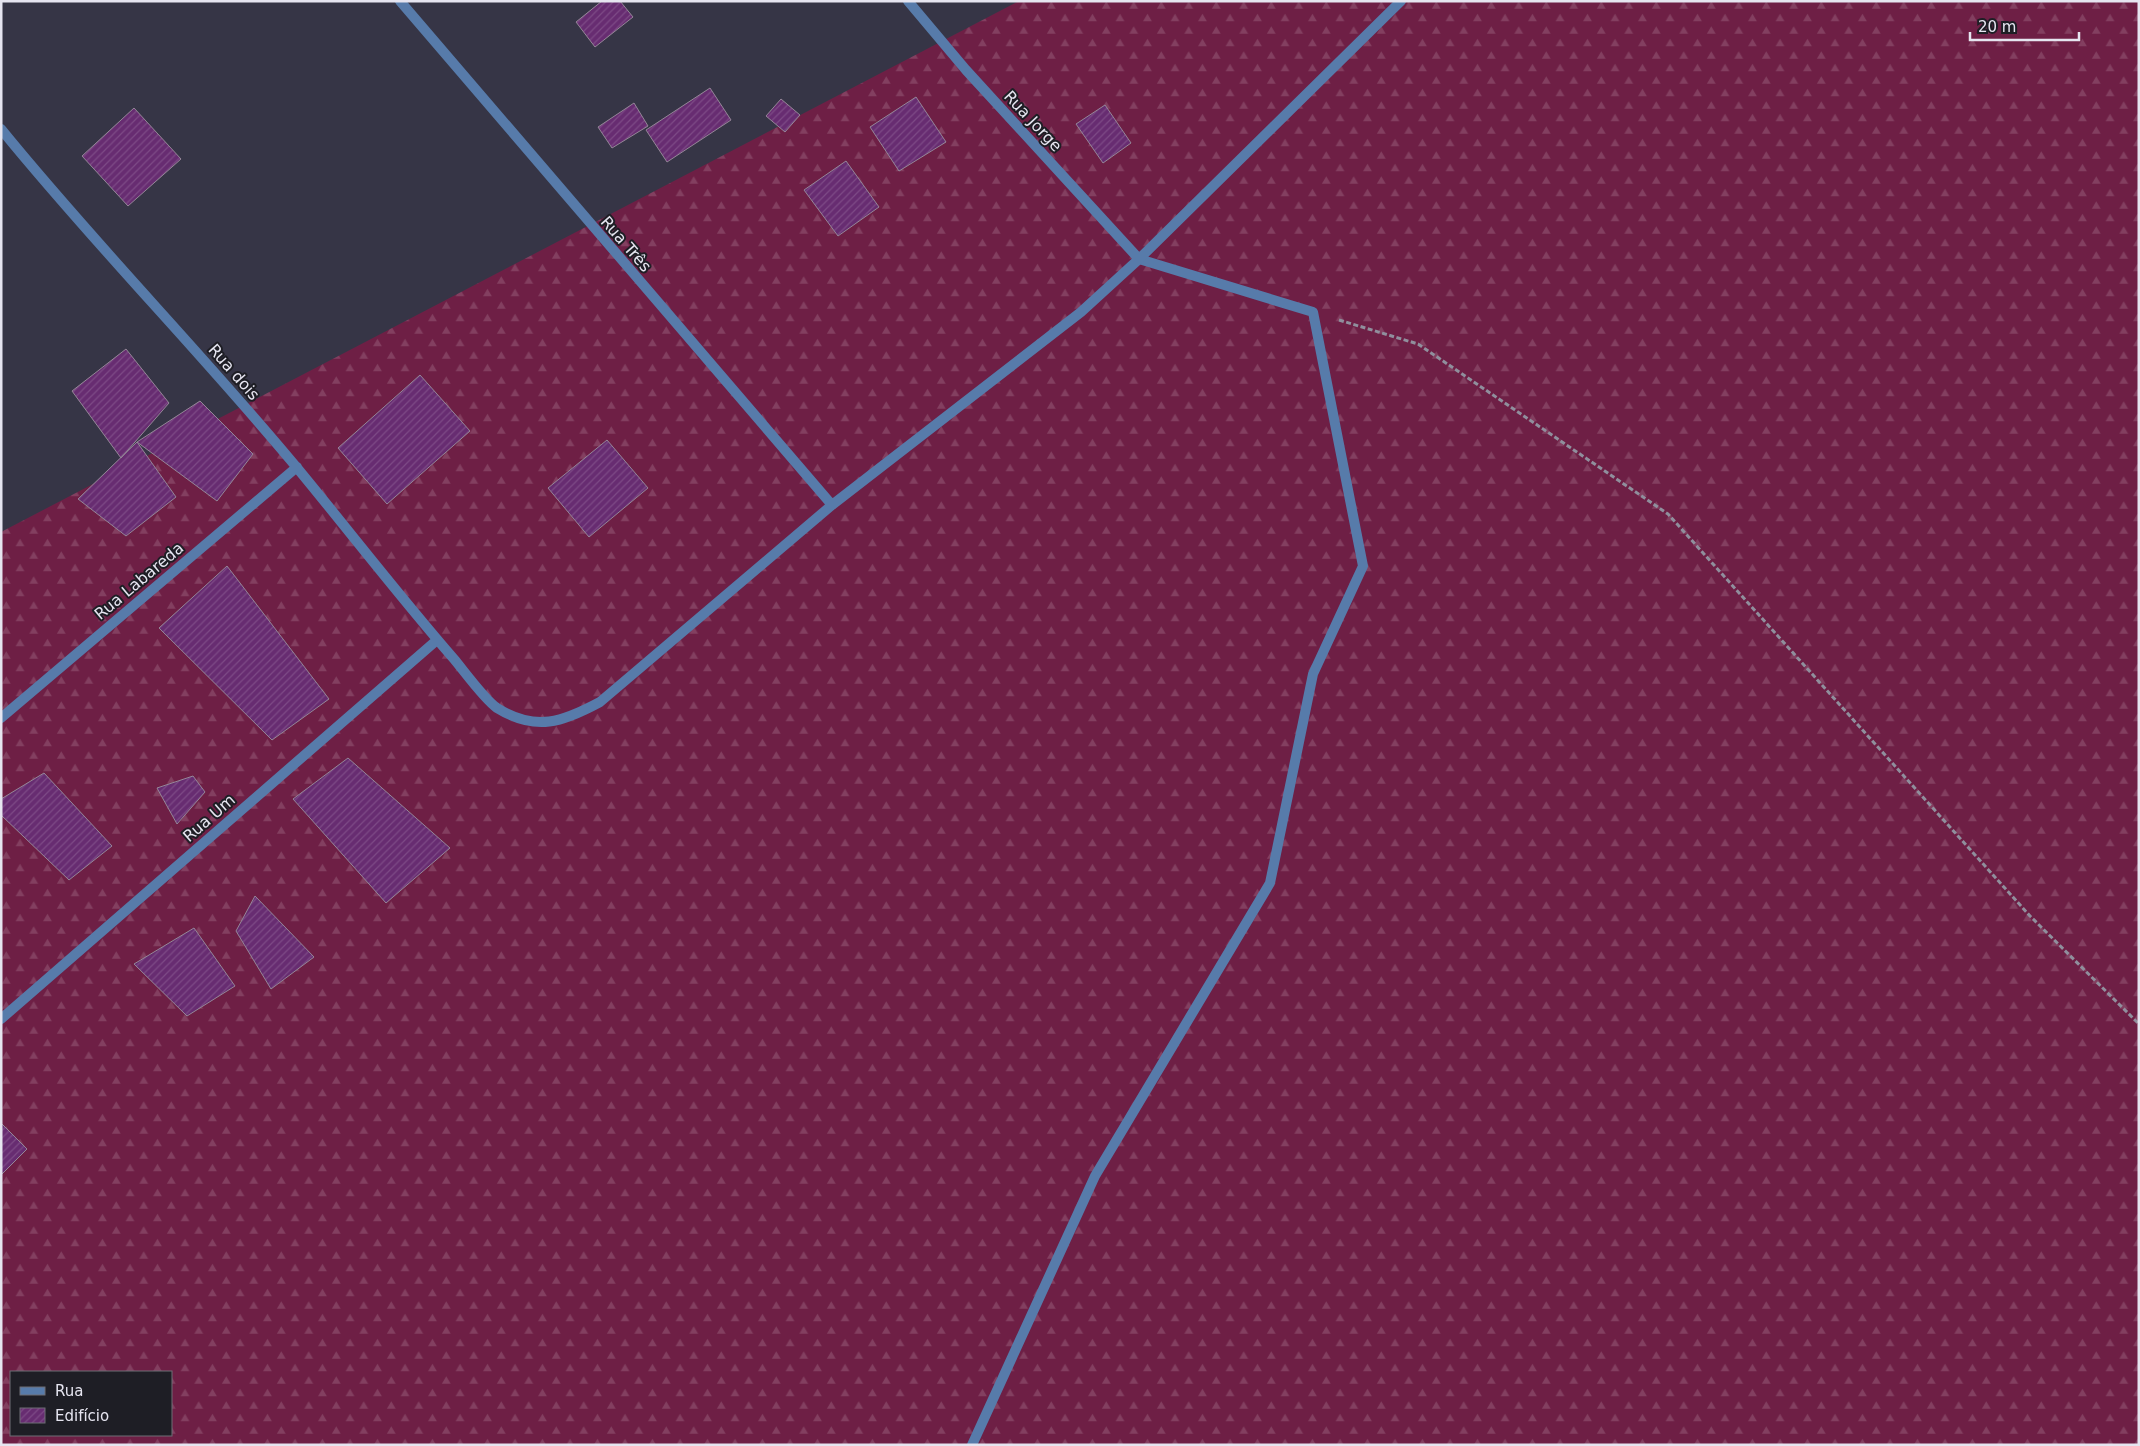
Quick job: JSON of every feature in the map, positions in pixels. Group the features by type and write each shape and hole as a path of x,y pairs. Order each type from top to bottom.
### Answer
{"street":[{"name":"Rua Três","path":"400,1 832,505"},
{"name":"Rua Jorge","path":"908,1 966,70 1139,260"},
{"name":"Rua dois","path":"1,129 34,170 175,325 296,467 437,640 496,707 520,719 543,723 570,718 600,702 832,505 1081,312 1139,260 1401,1"},
{"path":"972,1445 1096,1176 1270,883 1313,674 1363,566 1313,312 1139,260"},
{"name":"Rua Labareda","path":"1,718 296,467"},
{"name":"Rua Um","path":"1,1019 437,640"}],"path":[{"path":"1313,312 1418,344 1668,514 2030,916 2139,1024"}],"green space":[{"path":"1019,1 2139,1 2139,1445 1,1445 1,532"}],"building":[{"path":"602,1 620,1 633,17 595,47 576,22"},
{"path":"710,88 731,120 667,162 646,130"},
{"path":"916,97 946,142 899,171 870,127"},
{"path":"781,99 800,115 785,132 766,116"},
{"path":"634,103 648,126 612,148 598,127"},
{"path":"1105,105 1131,143 1103,163 1076,124"},
{"path":"134,108 181,159 128,206 82,156"},
{"path":"846,161 879,207 838,236 804,190"},
{"path":"126,349 169,403 121,458 72,391"},
{"path":"420,375 470,431 387,504 338,448"},
{"path":"200,401 253,454 217,501 137,442"},
{"path":"607,440 648,488 589,537 548,488"},
{"path":"137,442 176,497 126,536 78,499"},
{"path":"227,566 329,699 272,740 159,628"},
{"path":"348,758 450,848 386,903 293,799"},
{"path":"44,773 112,846 69,880 1,815 1,799"},
{"path":"193,776 205,792 177,824 157,788"},
{"path":"255,896 314,957 271,989 236,931"},
{"path":"194,928 235,986 187,1016 134,964"},
{"path":"1,1123 27,1149 1,1175"}]}
